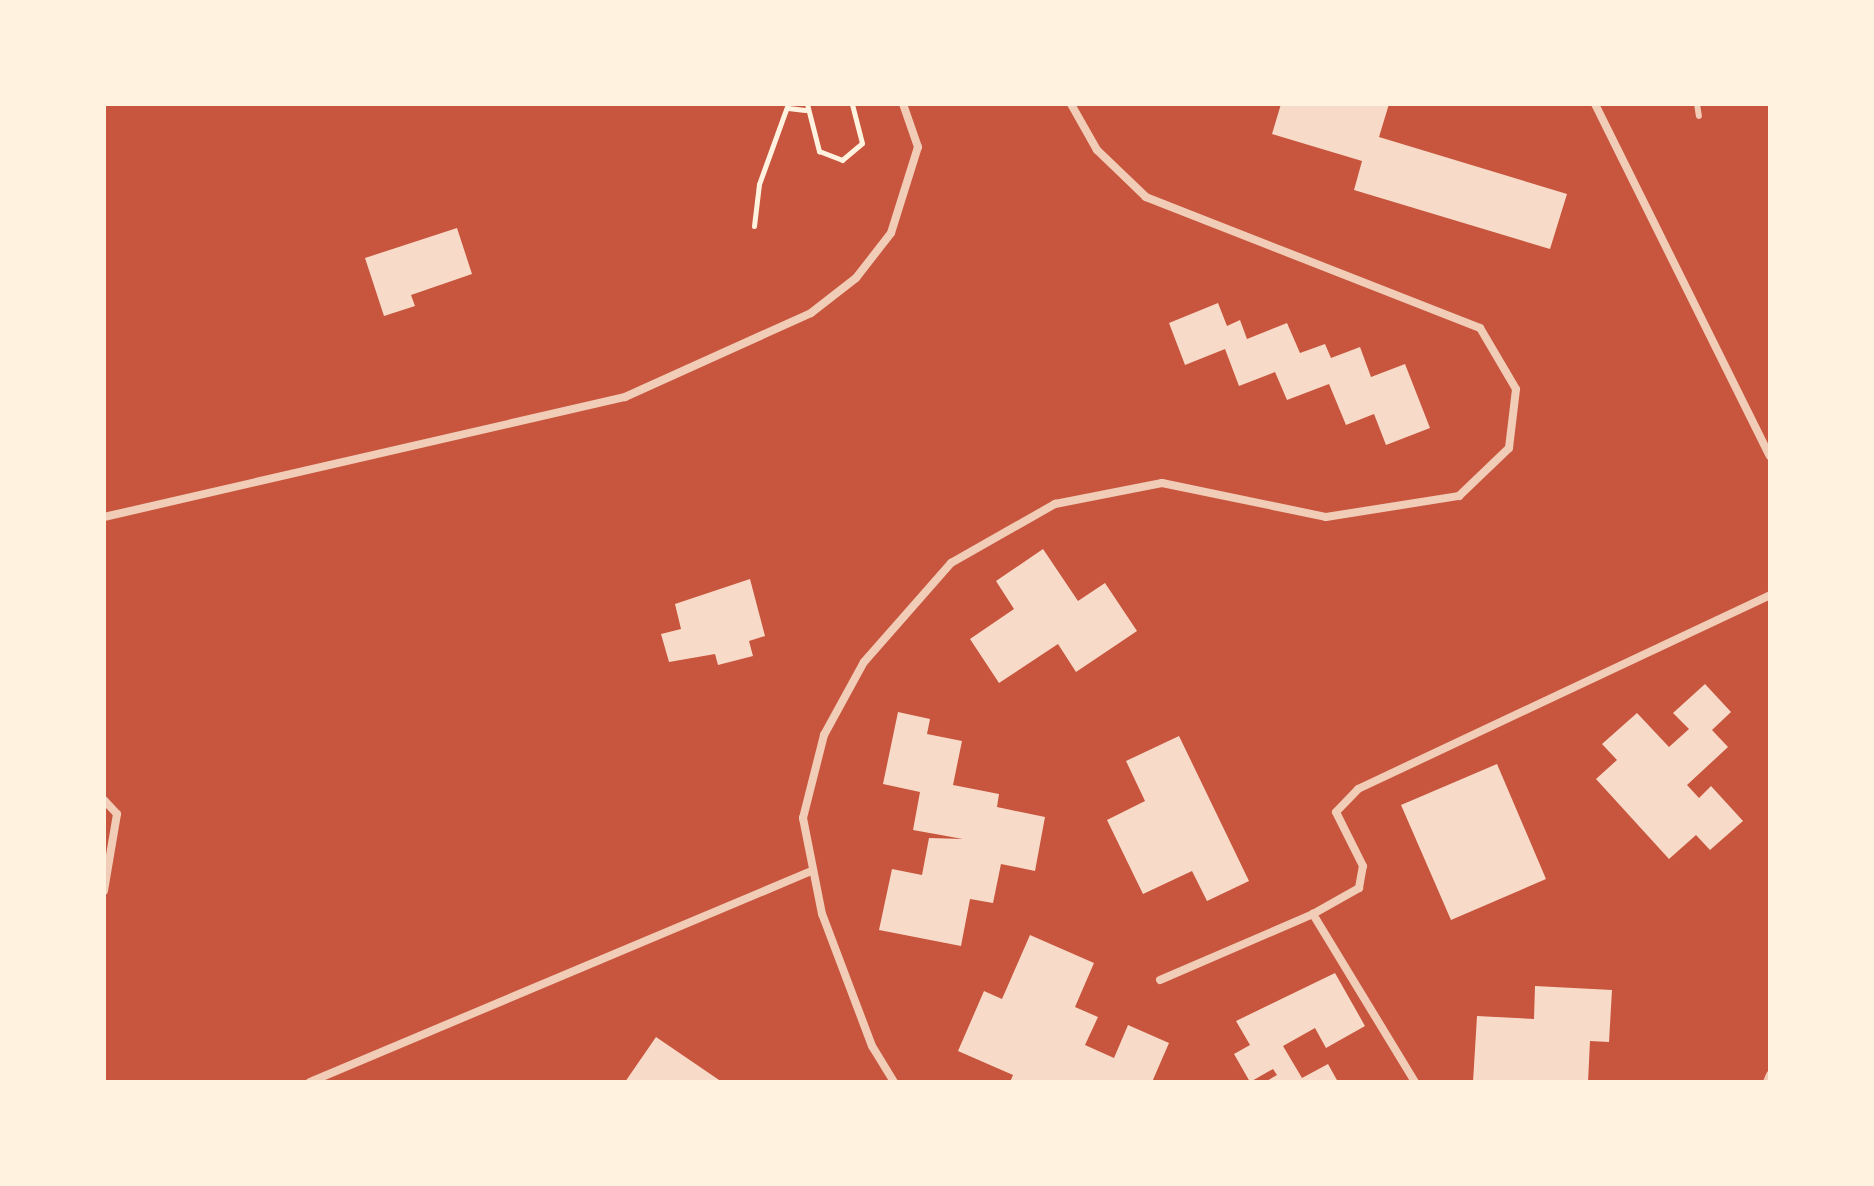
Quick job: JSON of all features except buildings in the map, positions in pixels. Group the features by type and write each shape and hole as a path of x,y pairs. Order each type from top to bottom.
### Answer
{"street":[{"path":"104,517 625,397 811,313 856,278 891,233 918,147 903,104"},
{"path":"894,1082 872,1046 809,872 803,818 824,735 864,662 951,563 1055,504 1162,483 1326,517 1459,496 1509,448 1516,389 1480,328 1146,197 1097,150 1071,104"},
{"path":"1595,104 1770,456"},
{"path":"1160,980 1313,914 1359,888 1363,866 1336,812 1358,789 1770,595"},
{"path":"104,800 117,814 104,891"},
{"path":"310,1082 809,872"},
{"path":"1313,914 1415,1082"},
{"path":"1767,1082 1770,1075"}],"lane":[{"path":"1697,104 1699,116"}],"path":[{"path":"754,226 759,184 788,106 806,107 819,151 842,160 862,143 852,104"}]}
